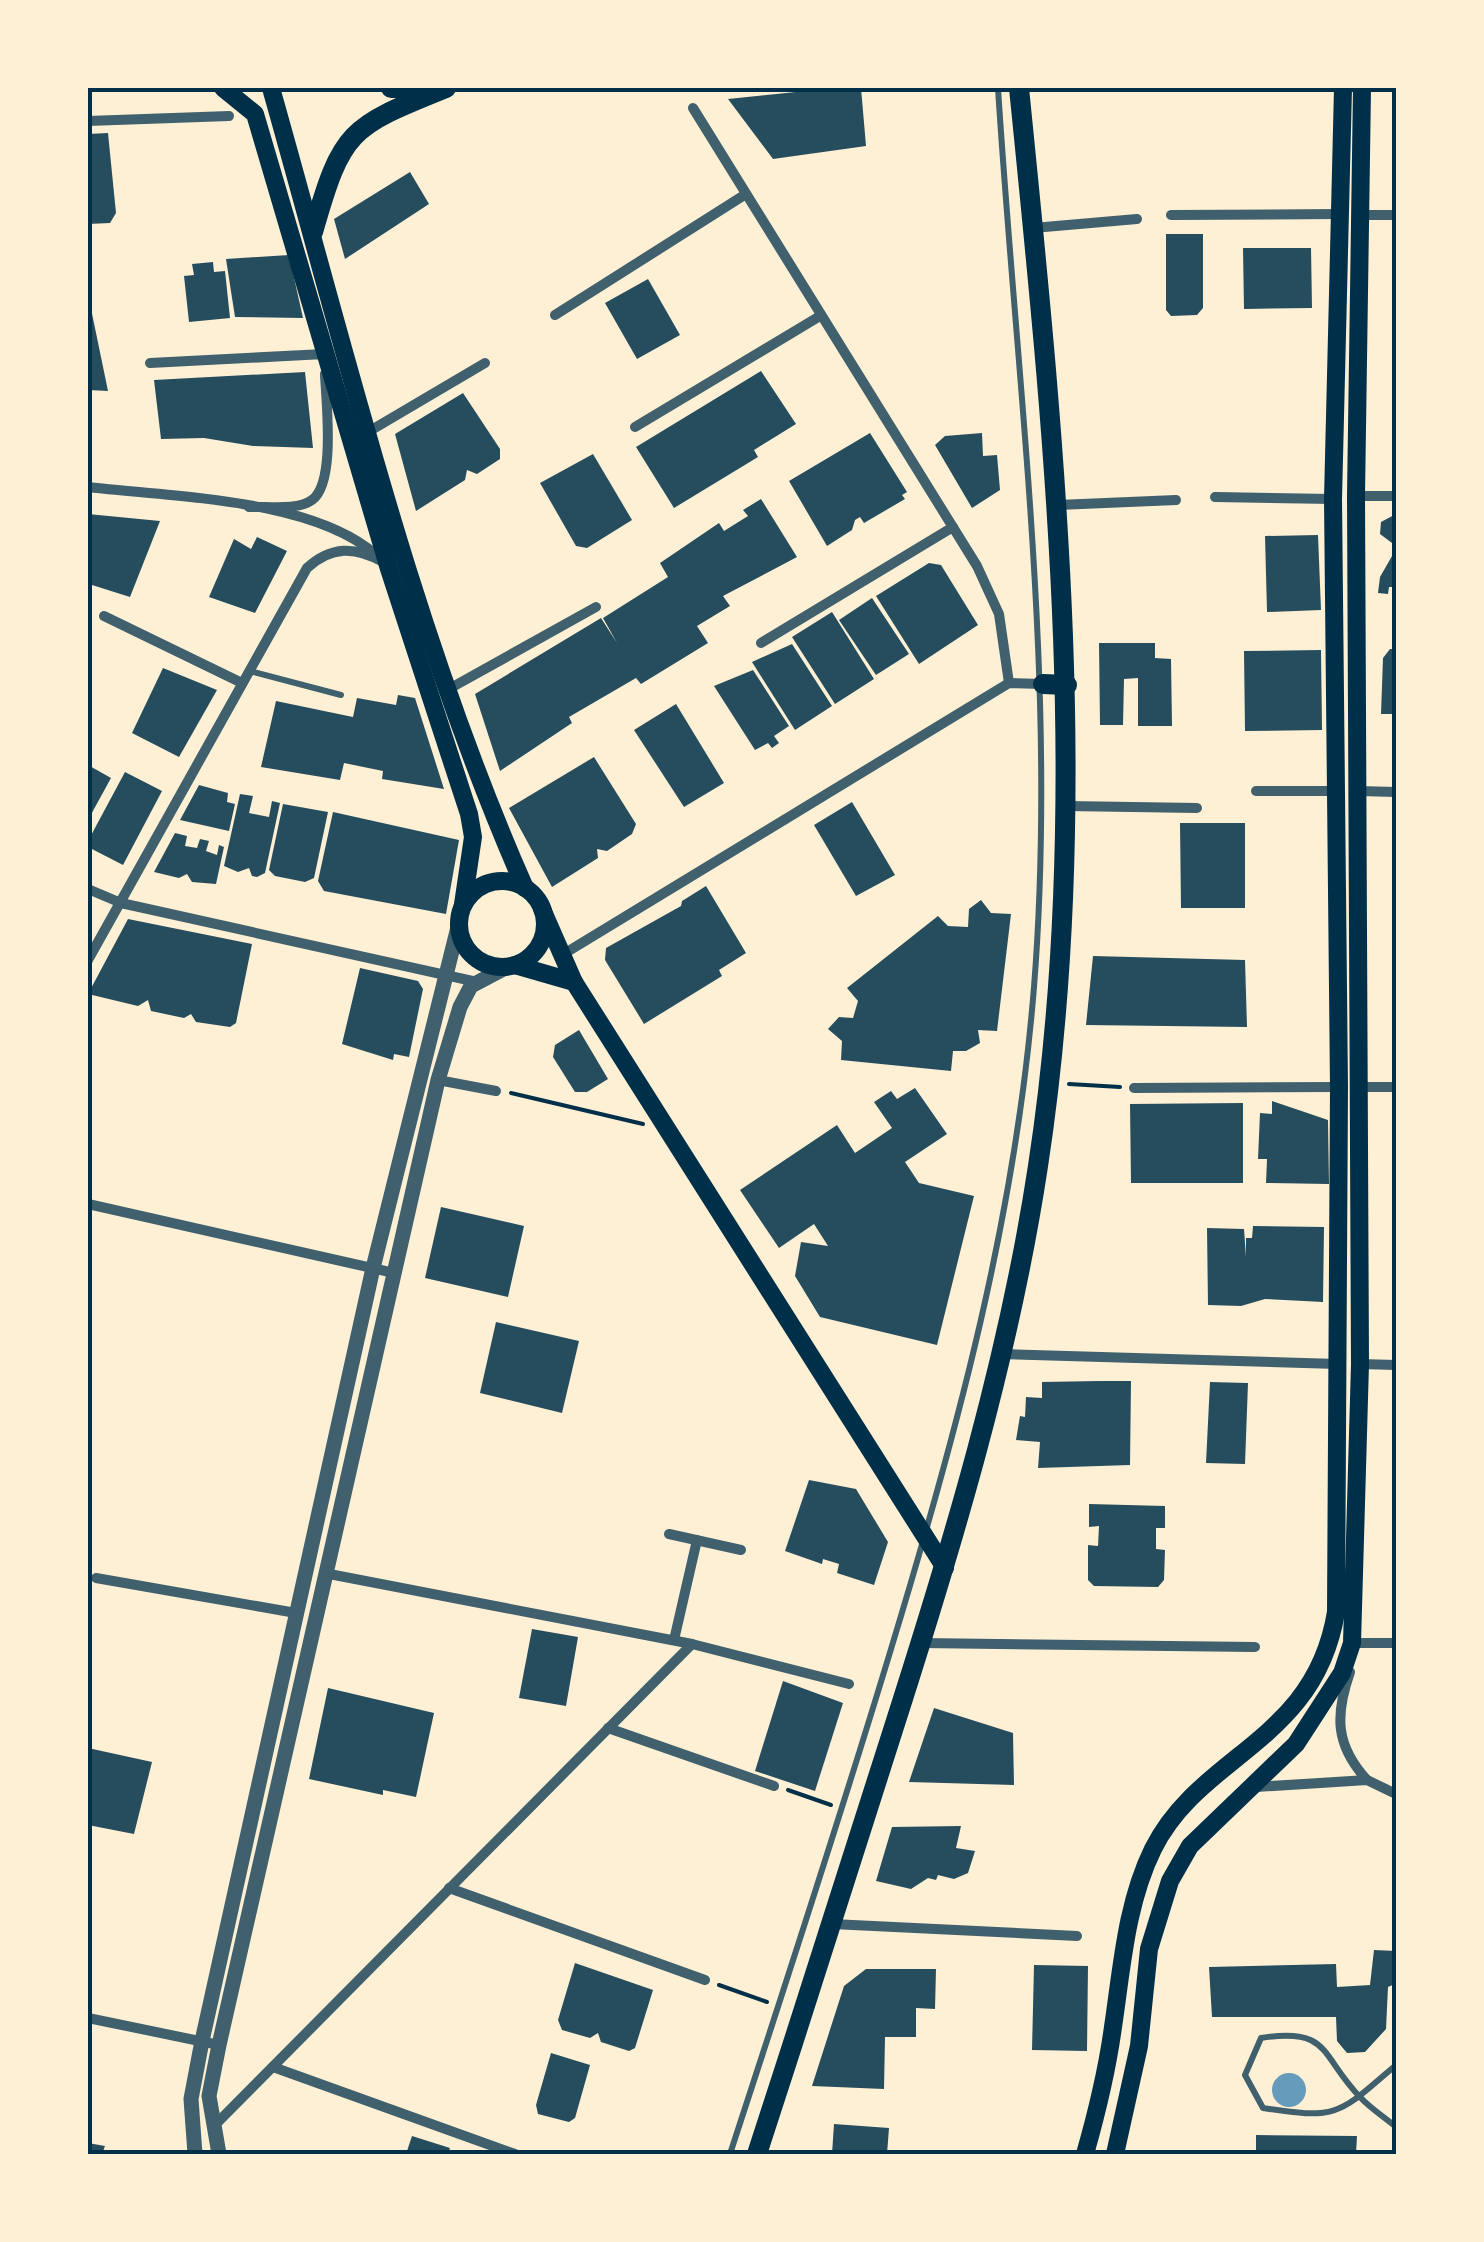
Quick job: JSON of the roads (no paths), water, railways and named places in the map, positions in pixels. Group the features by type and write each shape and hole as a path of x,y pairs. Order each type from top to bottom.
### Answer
{"main road":[{"path":"223,88 255,114 386,566 469,814 473,837 460,936 473,956 574,982"},
{"path":"272,88 368,432 447,690 488,805 525,888 542,908 574,982 945,1568"},
{"path":"391,88 410,88"},
{"path":"313,232 331,169 349,138 374,117 446,88"},
{"path":"757,2154 945,1568 999,1354 1038,1170 1062,942 1067,685 1058,505 1019,88"},
{"path":"1115,2154 1139,2046 1149,1949 1170,1880 1190,1846 1254,1787 1317,1716 1351,1649 1360,1364 1360,1087 1356,496 1343,88"},
{"path":"1085,2154 1102,2093 1125,1941 1154,1848 1174,1816 1274,1730 1296,1704 1330,1638 1336,1602 1339,1087 1333,499 1349,215 1362,88"},
{"path":"324,354 345,348"},
{"path":"1043,684 1067,685"},
{"path":"1338,791 1358,792"},
{"path":"464,904 490,882 525,888"},
{"path":"511,966 528,959 544,936 542,908"},
{"path":"1339,1087 1360,1087"},
{"path":"1339,1364 1360,1364"},
{"path":"1330,1638 1351,1649"}],"street":[{"path":"693,108 952,526 1000,614 1009,684"},
{"path":"88,120 229,116"},
{"path":"556,315 746,194"},
{"path":"1171,215 1396,216"},
{"path":"1033,228 1137,220"},
{"path":"635,427 820,316"},
{"path":"150,363 324,354 327,452 318,493 303,504 248,506"},
{"path":"368,432 485,362"},
{"path":"88,487 248,506 332,528 360,542 386,566"},
{"path":"1356,496 1396,496"},
{"path":"1214,497 1333,499"},
{"path":"1058,505 1176,500"},
{"path":"761,643 952,526"},
{"path":"88,960 296,585 318,558 337,550 357,551 386,566"},
{"path":"447,690 596,606"},
{"path":"104,616 242,684"},
{"path":"562,955 1009,684 1043,684"},
{"path":"1256,791 1338,791"},
{"path":"1358,792 1396,792"},
{"path":"1067,806 1197,808"},
{"path":"88,889 121,903 477,982"},
{"path":"195,2154 191,2100 202,2042 373,1268 443,974 459,923"},
{"path":"220,2154 210,2096 219,2045 438,1080 460,1007 477,982 511,966"},
{"path":"438,1080 496,1090"},
{"path":"1134,1088 1339,1087"},
{"path":"1360,1087 1396,1087"},
{"path":"88,1204 394,1273"},
{"path":"999,1354 1339,1364"},
{"path":"1360,1364 1396,1365"},
{"path":"669,1534 741,1550"},
{"path":"674,1640 696,1540"},
{"path":"306,1570 674,1640 849,1684"},
{"path":"96,1578 316,1617"},
{"path":"921,1643 1255,1647"},
{"path":"1396,1643 1351,1649 1351,1670 1338,1724 1344,1750 1367,1780 1396,1794"},
{"path":"192,2136 214,2126 692,1644"},
{"path":"608,1728 774,1786"},
{"path":"1254,1787 1367,1780"},
{"path":"450,1888 705,1980"},
{"path":"831,1924 1077,1936"},
{"path":"88,2018 219,2045"},
{"path":"273,2067 515,2154"}],"lane":[{"path":"730,2154 844,1809 924,1539 986,1307 1018,1123 1034,987 1042,865 1043,684 1028,433 998,88"},
{"path":"249,671 341,694"},
{"path":"1396,2065 1358,2095 1341,2111 1310,2115 1263,2108 1245,2074 1261,2038 1294,2033 1322,2046 1358,2095 1396,2127"}],"water":[{"path":"1289,2073 1301,2078 1306,2090 1301,2102 1289,2107 1277,2102 1272,2090 1277,2078"}]}
